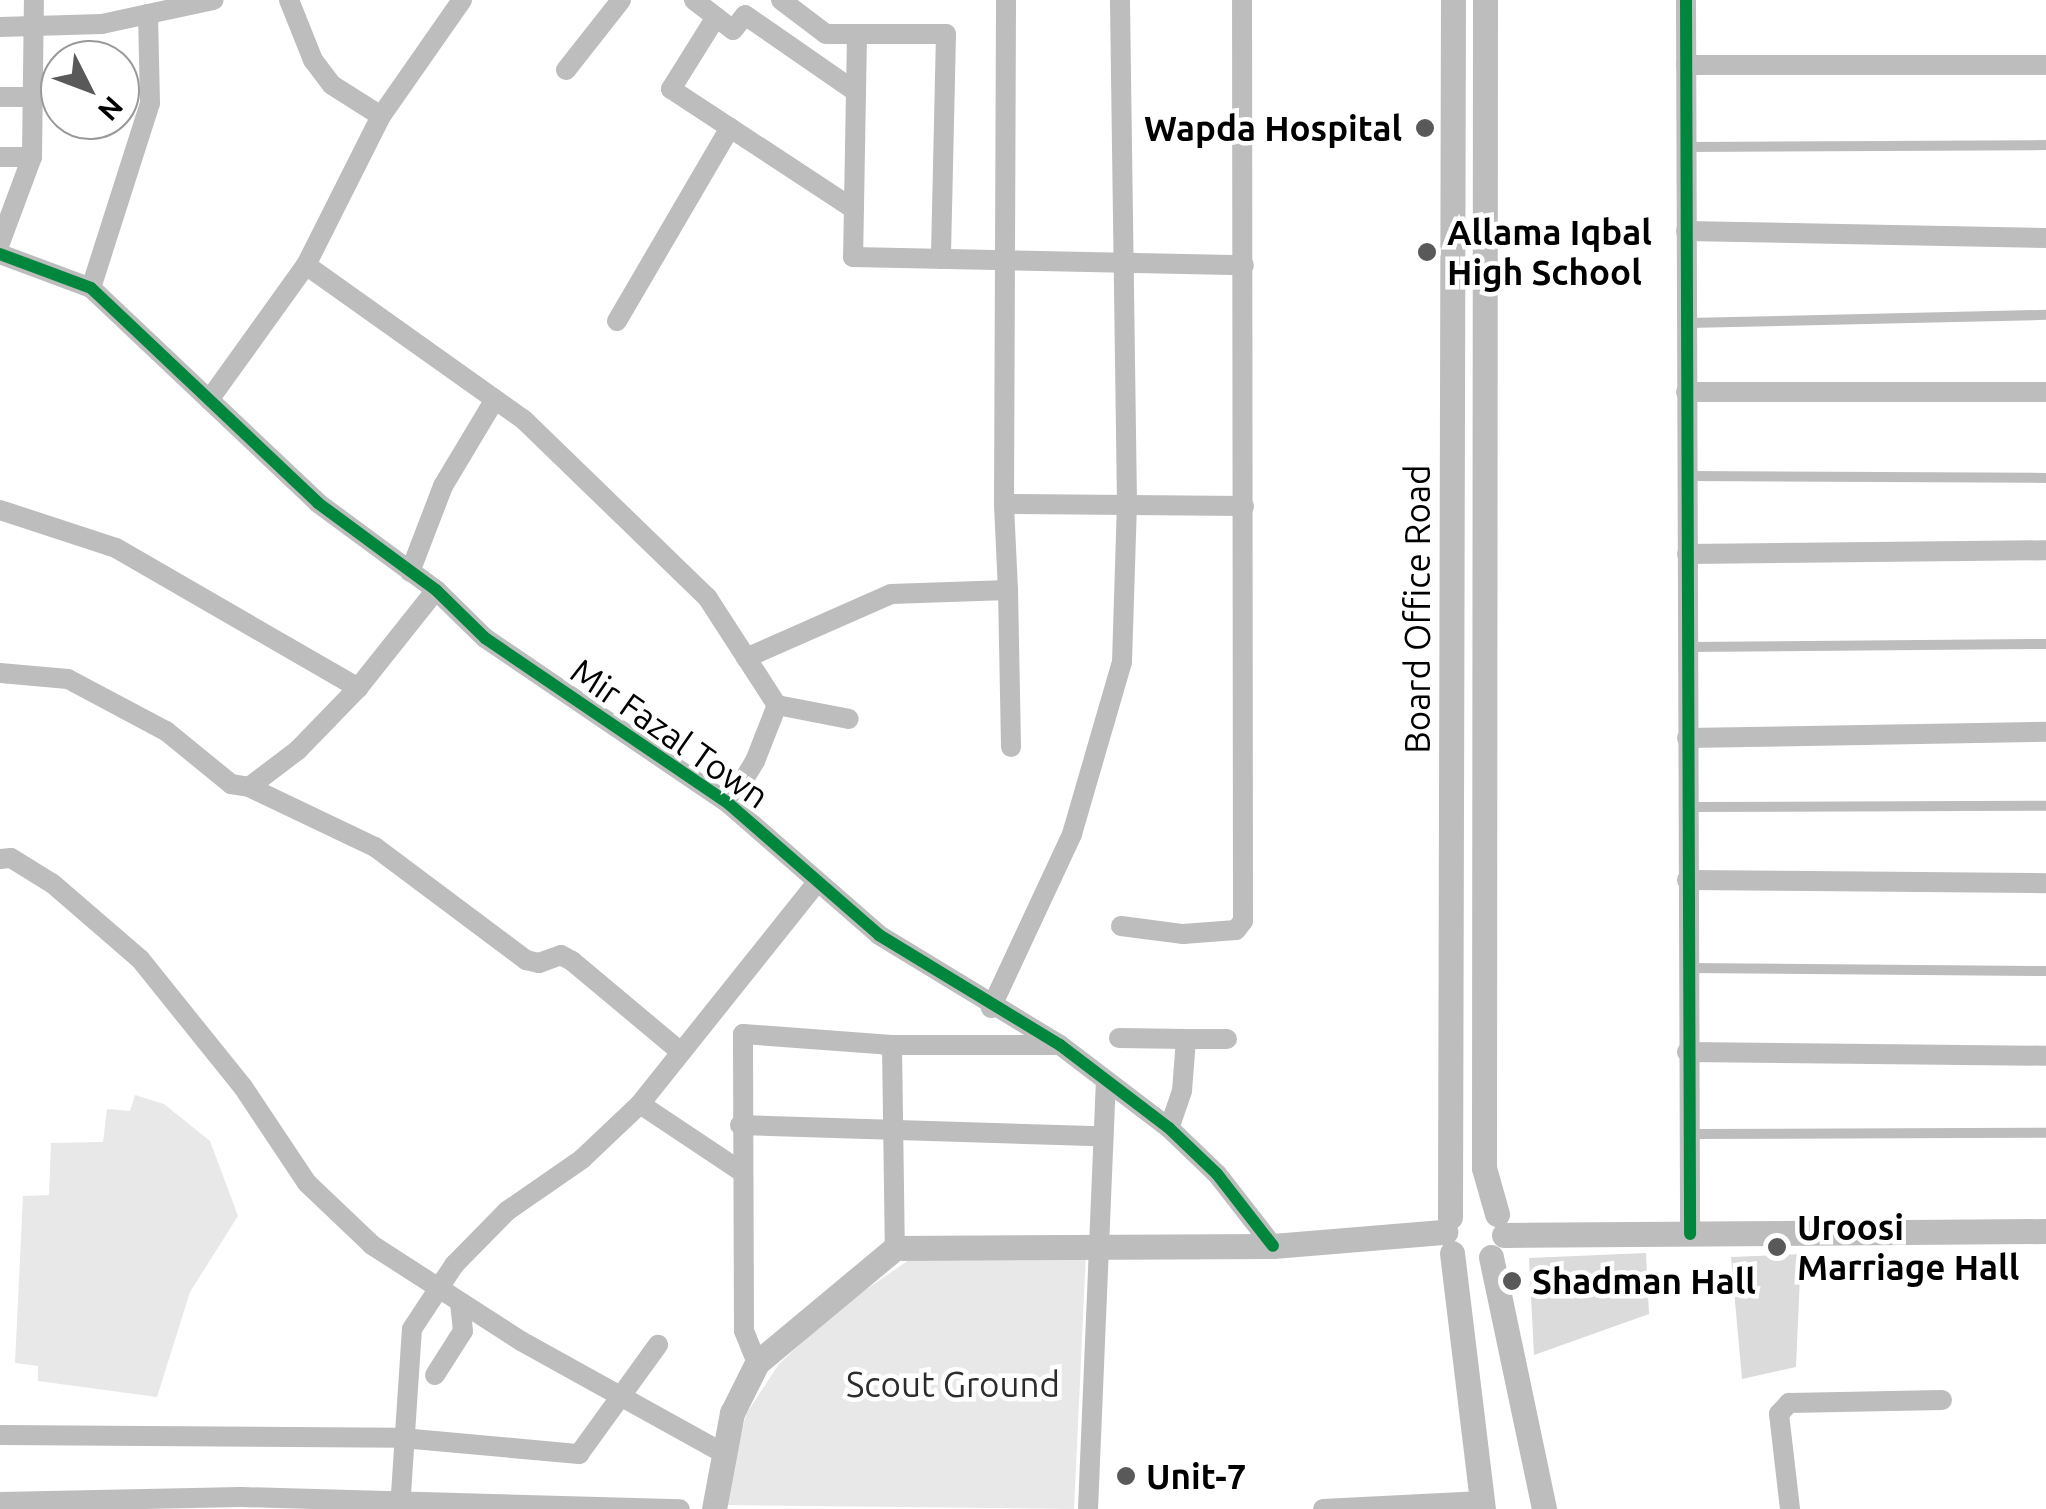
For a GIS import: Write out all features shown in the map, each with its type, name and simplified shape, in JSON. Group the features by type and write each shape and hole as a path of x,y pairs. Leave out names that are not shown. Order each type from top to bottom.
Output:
{"street":[{"path":"2,230 32,157 34,0"},
{"path":"102,0 102,24"},
{"path":"0,27 102,24 214,0"},
{"path":"289,0 313,60 332,85 381,116"},
{"path":"209,400 306,266 381,116 462,0"},
{"path":"566,70 620,0"},
{"path":"694,0 733,30 745,15 856,92"},
{"path":"781,0 826,34 946,34 940,259"},
{"path":"1006,0 1004,504 1011,747"},
{"path":"991,1008 1072,834 1108,721 1122,662 1127,504 1120,0"},
{"path":"1120,926 1158,935 1242,925 1242,0"},
{"name":"Board Office Road","path":"1453,0 1449,1234 1482,1505"},
{"name":"Board Office Road","path":"1485,0 1484,1149 1544,1509"},
{"path":"1686,0 1690,1234"},
{"path":"0,254 91,288 150,103 148,14"},
{"path":"716,17 671,89 854,210"},
{"path":"857,34 853,257 1124,266 1244,265"},
{"path":"1686,65 2046,65"},
{"path":"0,97 34,96"},
{"path":"617,321 730,128"},
{"path":"0,157 32,157"},
{"path":"1686,231 2046,238"},
{"path":"306,266 494,399 707,597 777,705 849,719"},
{"name":"Mir Fazal Town","path":"91,288 318,503 436,590 499,648 729,804 815,884 991,1008 1060,1045 1169,1128 1216,1174 1273,1246"},
{"path":"1686,392 2046,392"},
{"path":"410,572 443,486 494,399"},
{"path":"1004,504 1244,506"},
{"path":"0,510 116,548 358,688"},
{"path":"1687,554 2046,550"},
{"path":"249,787 298,750 358,688 436,590"},
{"path":"746,658 891,594 1008,590"},
{"path":"0,673 68,679 166,731 231,784 249,787 375,848 526,960 540,963 562,954 572,960 681,1052"},
{"path":"729,804 756,761 777,705"},
{"path":"1687,738 2046,732"},
{"path":"0,859 11,858 54,884 140,959 243,1086 307,1183 372,1245 460,1304 721,1452"},
{"path":"1687,880 2046,884"},
{"path":"400,1506 412,1328 438,1290 507,1211 582,1159 640,1104 815,884"},
{"path":"716,1012 746,1032 892,1045 1060,1045"},
{"path":"746,1032 739,1170 744,1331 758,1363"},
{"path":"1120,1038 1228,1039"},
{"path":"1169,1128 1182,1091 1186,1040"},
{"path":"892,1045 895,1248"},
{"path":"1688,1052 2046,1056"},
{"path":"1088,1509 1100,1136 1106,1080"},
{"path":"640,1104 739,1170"},
{"path":"740,1125 1100,1136"},
{"path":"714,1509 721,1452 758,1363 895,1248 1022,1244 1096,1250 1273,1246 1449,1234 1473,1204 1498,1236"},
{"path":"1449,1234 1472,1262 1498,1236 2046,1231"},
{"path":"435,1376 464,1331 460,1304"},
{"path":"0,1435 402,1438 579,1454 658,1345"},
{"path":"1790,1509 1780,1414 1789,1403 1942,1400"},
{"path":"0,1502 241,1497 400,1506 680,1509"},
{"path":"1323,1509 1482,1505"}],"lane":[{"path":"1686,147 2046,145"},
{"path":"1686,323 2046,316"},
{"path":"1686,476 2046,478"},
{"path":"1687,648 2046,644"},
{"path":"1687,807 2046,806"},
{"path":"1687,968 2046,971"},
{"path":"1688,1134 2046,1133"}],"green space":[{"path":"135,1095 164,1104 210,1141 238,1216 190,1292 157,1397 38,1381 38,1366 15,1363 23,1196 49,1195 51,1143 103,1142 107,1109 130,1111"},
{"name":"Scout Ground","path":"1086,1253 1074,1509 725,1505 746,1414 779,1364 839,1308 909,1260"}],"building":[{"name":"Shadman Hall","path":"1646,1253 1649,1314 1534,1355 1529,1258"},
{"name":"Uroosi Marriage Hall","path":"1801,1254 1796,1367 1742,1379 1731,1257"}],"cycle path":[{"path":"1686,0 1690,1234"},
{"path":"0,254 91,288 318,503 436,590 485,638 729,804 879,935 1060,1045 1169,1128 1217,1174 1273,1246"}],"place":[{"name":"Wapda Hospital","path":"1425,128"},
{"name":"Allama Iqbal High School","path":"1427,252"},
{"name":"Uroosi Marriage Hall","path":"1777,1247"},
{"name":"Shadman Hall","path":"1512,1281"},
{"name":"Unit-7","path":"1126,1476"}]}
